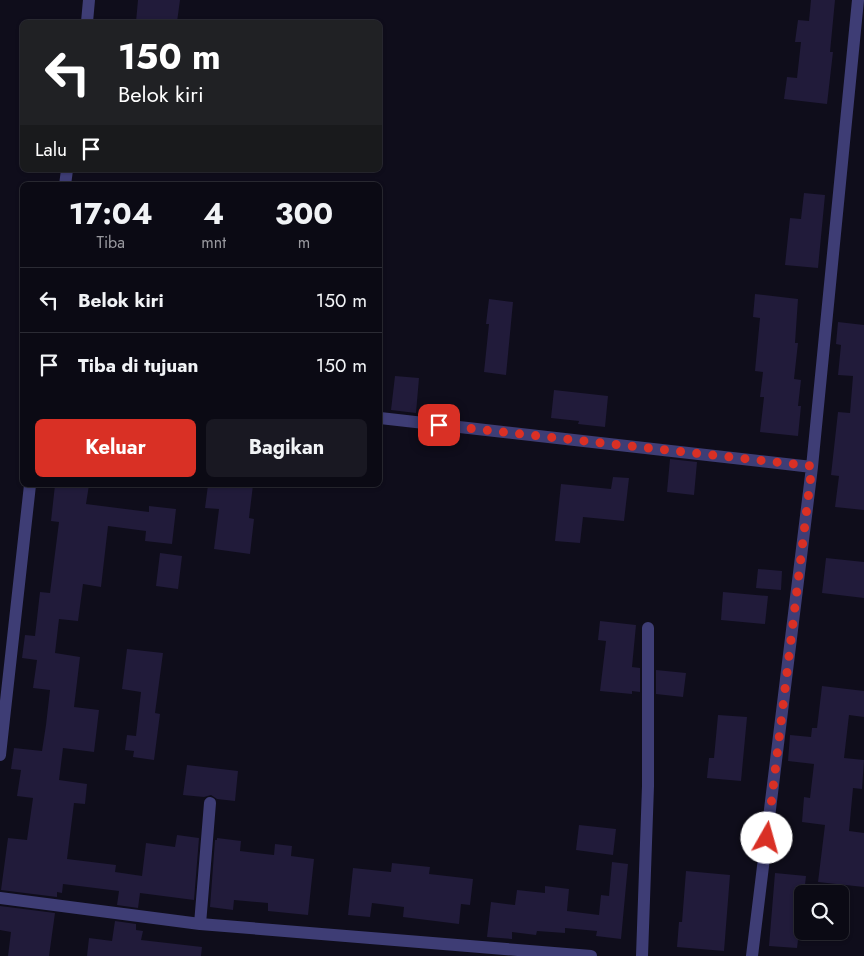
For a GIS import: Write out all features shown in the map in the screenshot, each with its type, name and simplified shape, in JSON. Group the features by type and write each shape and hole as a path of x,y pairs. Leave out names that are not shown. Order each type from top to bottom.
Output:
{"street":[{"path":"87,20 89,0"},
{"path":"752,956 812,466 858,0"},
{"path":"382,418 812,466"},
{"path":"0,755 30,487"},
{"path":"642,956 648,786 648,628"},
{"path":"200,924 210,803"},
{"path":"0,898 200,924 591,956"}],"building":[{"path":"138,0 180,0 177,20 136,20"},
{"path":"811,0 835,0 830,52 833,52 827,104 784,99 787,77 797,78 801,42 795,42 798,20 809,21"},
{"path":"804,193 825,195 818,268 785,265 790,218 801,219"},
{"path":"755,294 798,299 795,343 798,343 794,379 801,380 798,406 801,406 798,436 760,432 764,397 760,397 763,372 755,371 760,318 753,317"},
{"path":"489,299 513,302 506,375 484,372 489,324 486,324"},
{"path":"838,322 864,325 864,510 835,507 839,476 831,475 838,412 850,413 853,376 838,375 841,345 836,344"},
{"path":"395,376 419,378 416,413 391,410"},
{"path":"554,390 608,396 605,427 578,424 579,421 551,418"},
{"path":"670,459 697,462 694,495 667,492"},
{"path":"613,477 629,478 624,521 583,517 580,543 555,541 561,484 611,489"},
{"path":"55,487 89,487 86,504 149,512 149,506 176,509 172,544 145,541 146,531 108,526 101,587 83,584 78,621 59,619 55,653 80,657 74,707 99,710 94,752 63,748 59,780 87,784 85,804 74,803 67,859 116,865 115,872 142,876 146,843 175,847 177,835 199,838 194,900 140,893 138,908 117,905 119,891 63,884 62,893 57,892 57,897 1,890 8,838 27,840 33,798 17,796 21,770 11,769 14,748 42,751 46,725 50,690 33,688 37,660 22,658 25,635 35,636 40,592 50,593 59,522 51,521"},
{"path":"208,487 253,487 249,518 254,519 250,554 214,549 219,509 205,508"},
{"path":"160,553 182,556 178,589 156,586"},
{"path":"826,558 864,562 864,598 822,593"},
{"path":"758,569 782,571 781,590 756,588"},
{"path":"723,592 768,596 765,624 721,620"},
{"path":"600,621 636,625 632,667 640,668 640,692 632,691 632,694 600,691 606,641 598,640"},
{"path":"127,649 163,653 155,713 160,714 154,760 133,757 134,751 125,750 127,735 136,736 141,692 122,689"},
{"path":"656,670 686,673 683,697 656,694"},
{"path":"822,686 864,691 864,717 849,715 844,758 864,760 862,789 853,788 849,831 864,833 864,887 818,882 825,825 802,822 804,797 810,798 814,764 788,761 790,735 811,737 812,728 817,728"},
{"path":"718,715 747,717 741,781 707,778 709,758 714,758"},
{"path":"187,765 238,771 235,801 217,799 211,795 204,797 183,795"},
{"path":"579,825 616,829 613,855 576,850"},
{"path":"217,838 241,841 240,851 274,855 275,844 292,846 291,856 314,859 308,915 268,911 268,903 234,900 233,910 210,907 215,840"},
{"path":"612,862 628,864 621,939 596,936 597,931 565,928 565,933 537,931 536,935 512,932 512,939 487,937 491,902 515,905 517,890 545,893 545,886 569,889 567,911 599,915 601,895 609,896"},
{"path":"392,863 430,867 429,874 473,879 470,905 461,904 459,924 403,917 404,907 372,903 370,917 348,915 353,868 391,872"},
{"path":"686,871 730,875 724,951 677,947 679,922 682,922"},
{"path":"775,873 806,876 805,885 794,885 794,940 798,940 797,948 769,946"},
{"path":"0,906 55,913 49,956 8,956 11,932 0,930"},
{"path":"115,921 136,924 136,930 143,931 141,940 202,947 201,956 87,956 89,938 112,941"}],"route":[{"path":"439,425 812,466 767,838"}]}
